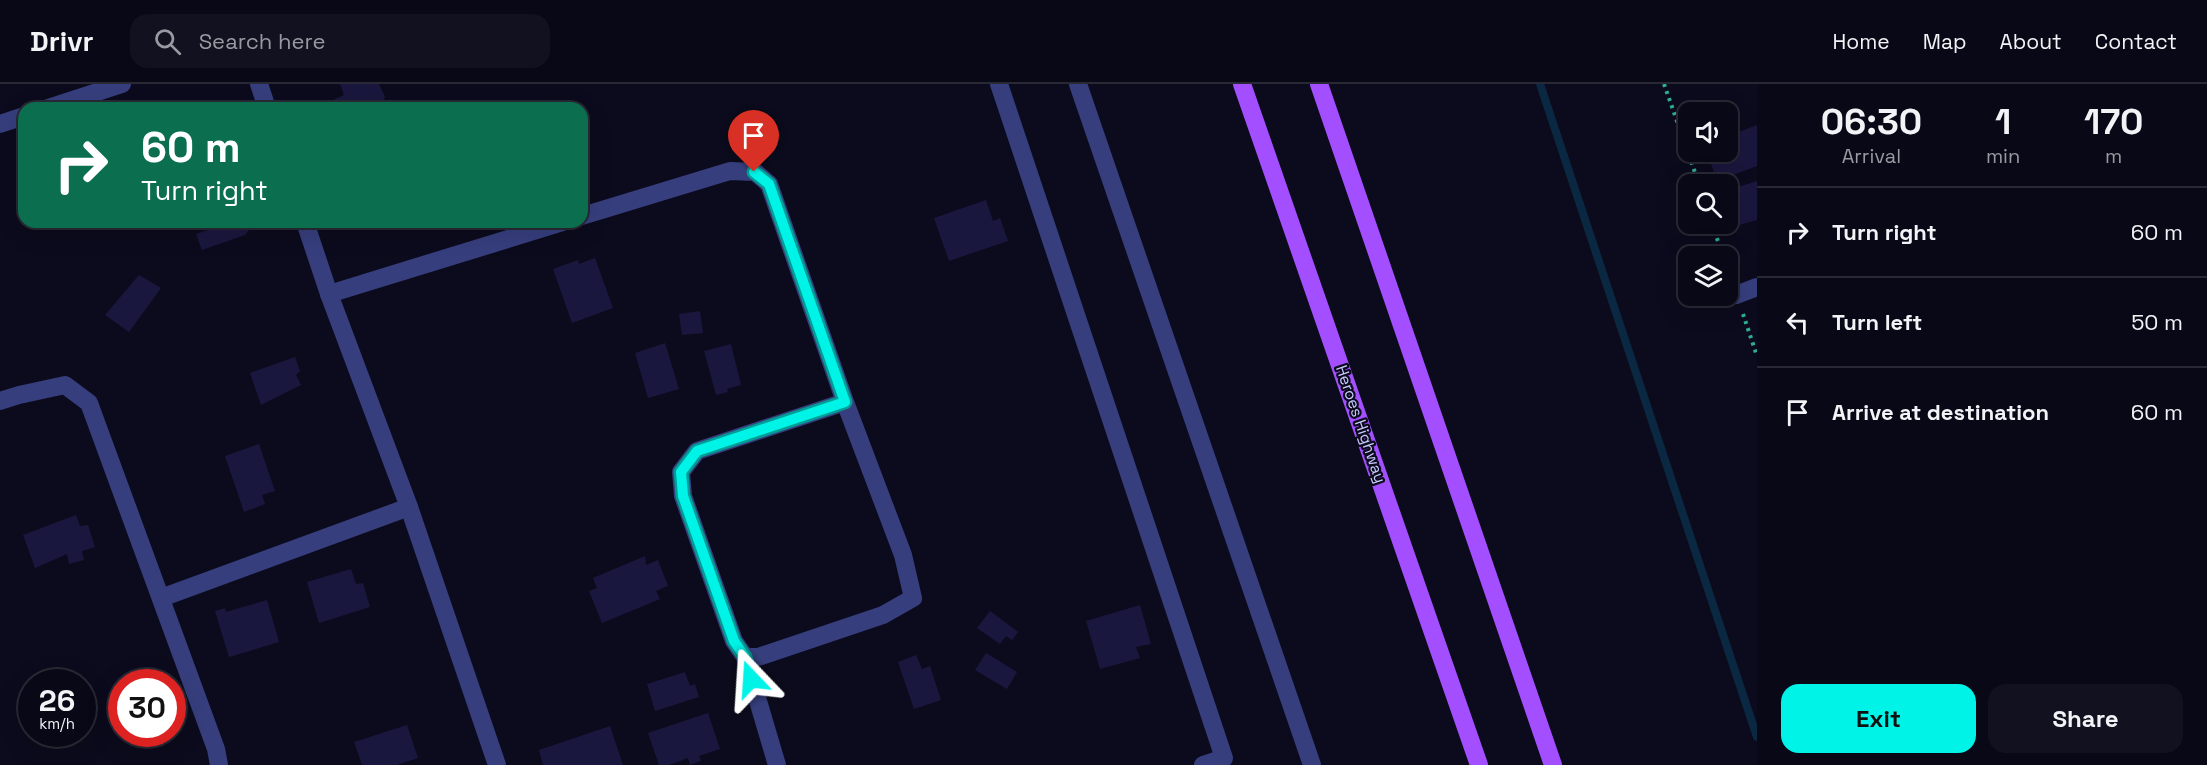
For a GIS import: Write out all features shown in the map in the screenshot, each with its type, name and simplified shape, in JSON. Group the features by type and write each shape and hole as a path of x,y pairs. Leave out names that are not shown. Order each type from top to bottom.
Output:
{"main road":[{"name":"Heroes Highway","path":"1242,84 1479,765"},
{"path":"1319,84 1553,765"}],"street":[{"path":"66,102 122,84"},
{"path":"259,84 265,102"},
{"path":"999,84 1224,758 1203,765"},
{"path":"1078,84 1312,765"},
{"path":"0,124 18,118"},
{"path":"588,214 730,171 754,172 769,184 845,402 903,555 913,598 883,615 758,657 745,657"},
{"path":"307,228 329,294 410,507 497,765"},
{"path":"329,294 544,228"},
{"path":"1738,294 1757,288"},
{"path":"0,401 65,385 89,403 216,749 219,765"},
{"path":"777,765 745,657 734,641 683,496 681,472 697,451 845,402"},
{"path":"161,598 410,507"}],"path":[{"path":"1664,84 1696,174"}],"building":[{"path":"340,84 379,84 385,97 383,102 334,102 333,100 344,95"},
{"path":"1757,125 1757,166 1736,174 1715,174 1710,162 1738,162 1738,132"},
{"path":"1757,181 1757,220 1739,225 1738,187"},
{"path":"986,200 993,221 1000,218 1008,241 949,261 934,218"},
{"path":"207,228 251,228 245,235 202,250 196,234 208,230"},
{"path":"595,258 613,308 572,323 553,269 578,260 579,264"},
{"path":"139,275 161,288 129,332 105,315"},
{"path":"700,311 703,333 682,335 679,314"},
{"path":"665,343 679,389 648,398 635,353"},
{"path":"731,344 741,385 716,395 704,351"},
{"path":"295,357 300,371 296,375 301,385 261,405 250,373"},
{"path":"259,444 275,491 262,495 265,504 244,512 225,456"},
{"path":"76,515 80,526 88,525 95,547 82,551 84,560 69,564 67,554 35,568 23,535"},
{"path":"645,556 646,565 658,560 668,586 656,591 660,599 602,623 589,591 597,588 593,578"},
{"path":"351,569 356,584 363,583 370,607 319,623 307,582"},
{"path":"267,600 279,642 229,657 215,611 225,608 226,612"},
{"path":"1140,605 1151,644 1136,647 1140,658 1100,669 1086,621"},
{"path":"990,611 1018,632 1012,640 1006,636 1000,644 977,628"},
{"path":"986,653 1017,672 1007,689 975,670"},
{"path":"916,655 922,669 930,666 941,700 914,709 898,662"},
{"path":"685,672 690,686 695,684 699,697 655,711 647,684"},
{"path":"708,713 720,749 699,756 701,761 690,765 688,758 669,765 659,765 648,733"},
{"path":"407,725 418,758 397,765 362,765 354,742"},
{"path":"610,726 623,765 543,765 539,750"}],"waterway":[{"path":"1540,84 1757,737"}],"route":[{"path":"751,679 745,657 734,641 683,496 681,472 697,451 845,402 769,184 754,172"}]}
